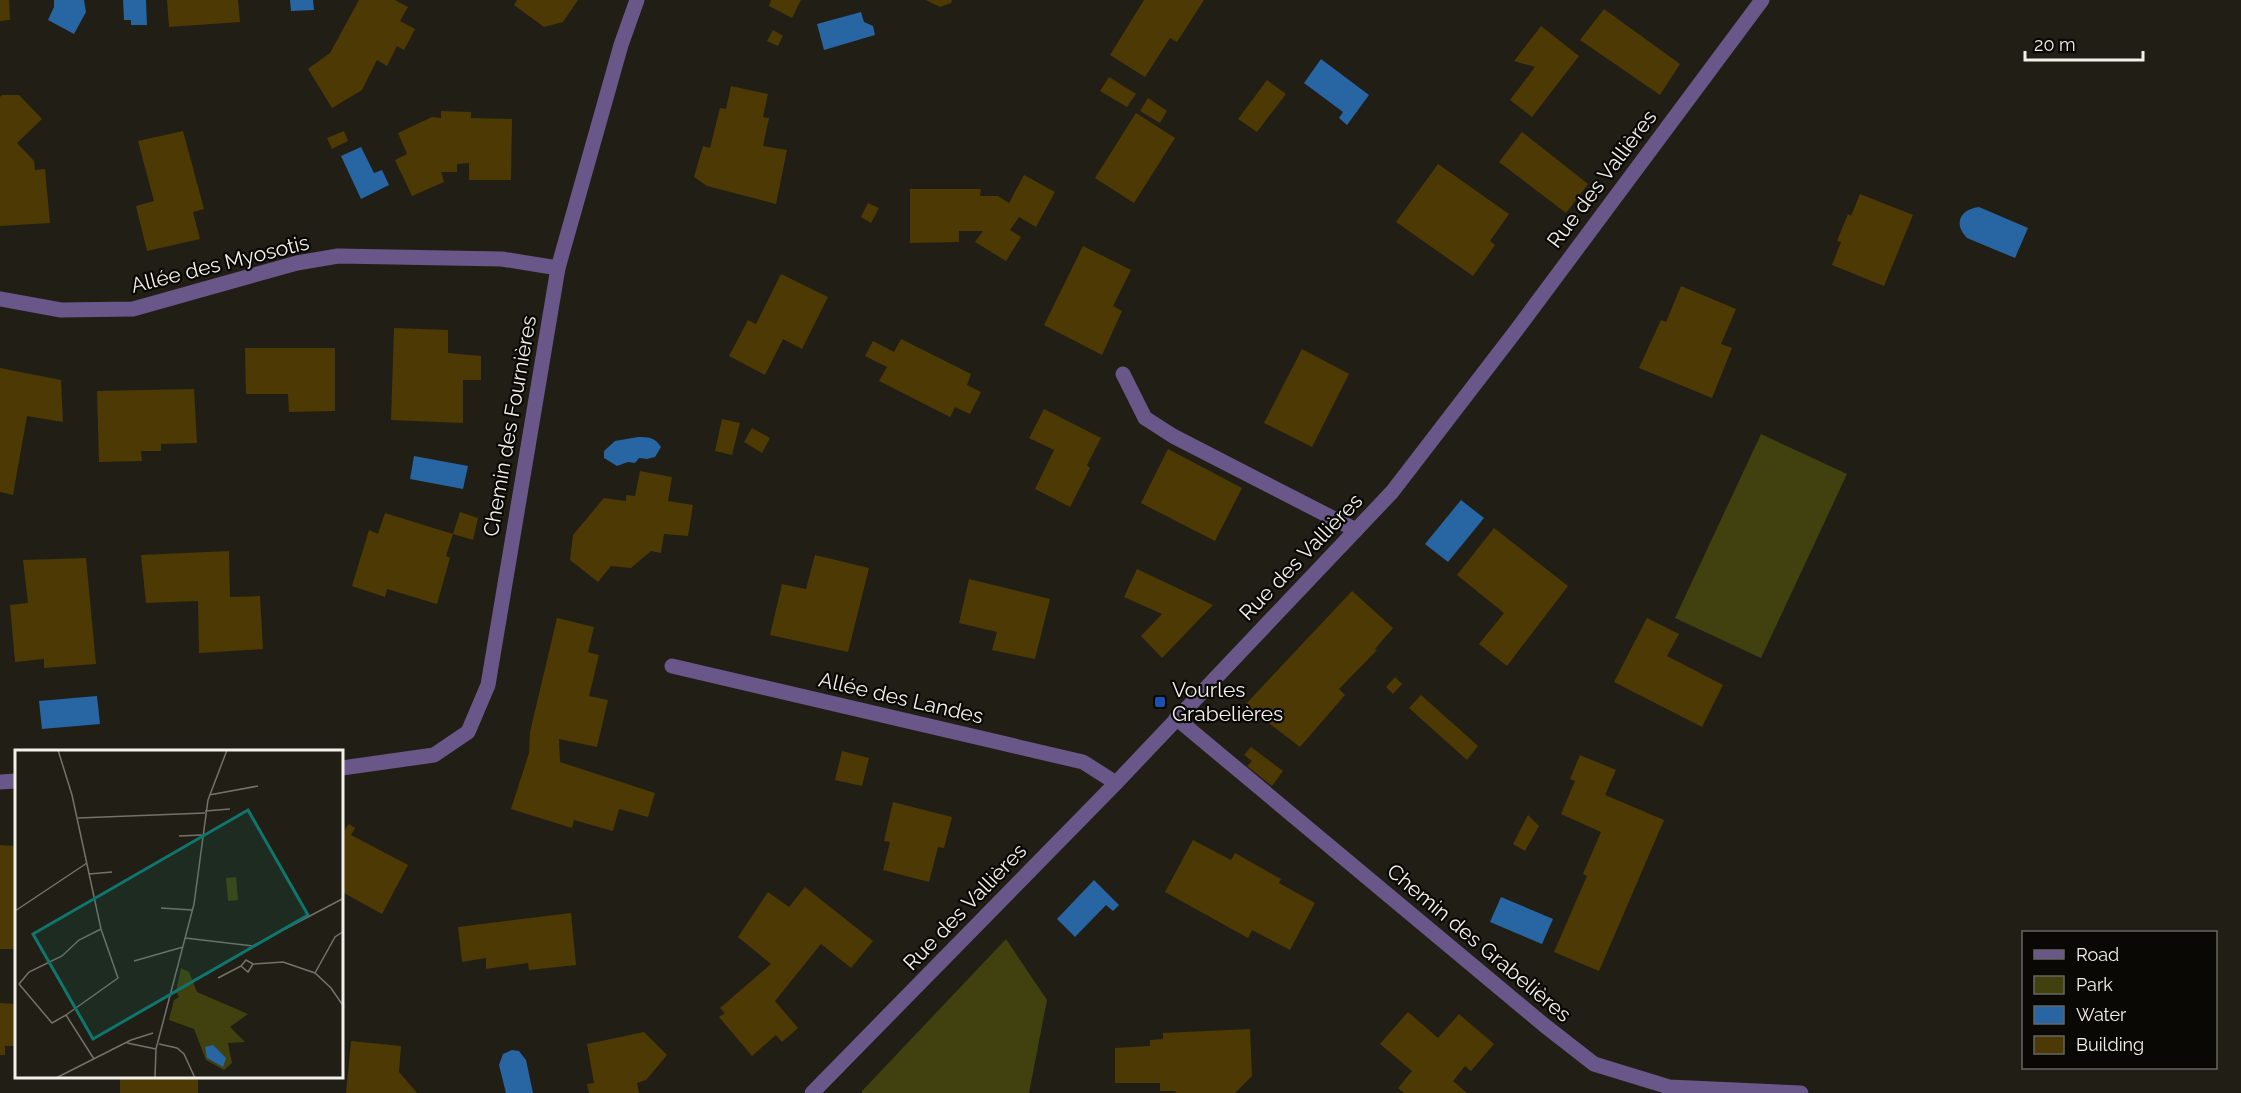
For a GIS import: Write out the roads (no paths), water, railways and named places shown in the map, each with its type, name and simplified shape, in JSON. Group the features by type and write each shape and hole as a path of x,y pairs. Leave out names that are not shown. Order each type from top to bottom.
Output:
{"street":[{"name":"Chemin des Fournières","path":"344,768 434,755 468,732 488,685 558,268 621,45 637,0"},
{"name":"Rue des Vallières","path":"812,1093 1116,783 1399,483 1515,332 1762,0"},
{"name":"Allée des Myosotis","path":"0,299 61,310 133,309 297,263 338,256 502,259 558,268"},
{"path":"1123,374 1145,418 1173,436 1356,530"},
{"name":"Allée des Landes","path":"672,666 1083,762 1116,783"},
{"name":"Chemin des Grabelières","path":"1176,718 1593,1064 1669,1087 1802,1093"},
{"path":"0,782 15,781"}],"water":[{"path":"54,0 84,0 86,12 74,34 48,20 54,7"},
{"path":"123,0 146,0 147,25 131,25 131,20 124,20"},
{"path":"290,0 313,0 314,10 291,11"},
{"path":"861,12 864,22 873,26 875,35 824,50 817,24"},
{"path":"1321,59 1369,95 1347,125 1339,118 1343,112 1304,83"},
{"path":"361,147 374,173 382,170 389,185 361,199 341,156"},
{"path":"1979,207 2028,228 2015,258 1967,238 1963,233 1960,223 1963,214 1972,208"},
{"path":"638,437 651,438 659,444 661,447 655,457 639,458 635,463 628,462 617,466 604,458 604,451 615,441"},
{"path":"414,456 468,466 463,489 410,479"},
{"path":"1461,500 1484,518 1448,562 1425,544"},
{"path":"97,696 100,724 42,729 39,701"},
{"path":"1094,880 1119,905 1113,911 1106,905 1075,937 1057,919"},
{"path":"1501,897 1553,919 1542,944 1490,922"},
{"path":"512,1050 519,1051 526,1060 533,1093 506,1093 499,1065 503,1054"}],"place":[{"name":"Vourles Grabelières","path":"1160,702"}]}
